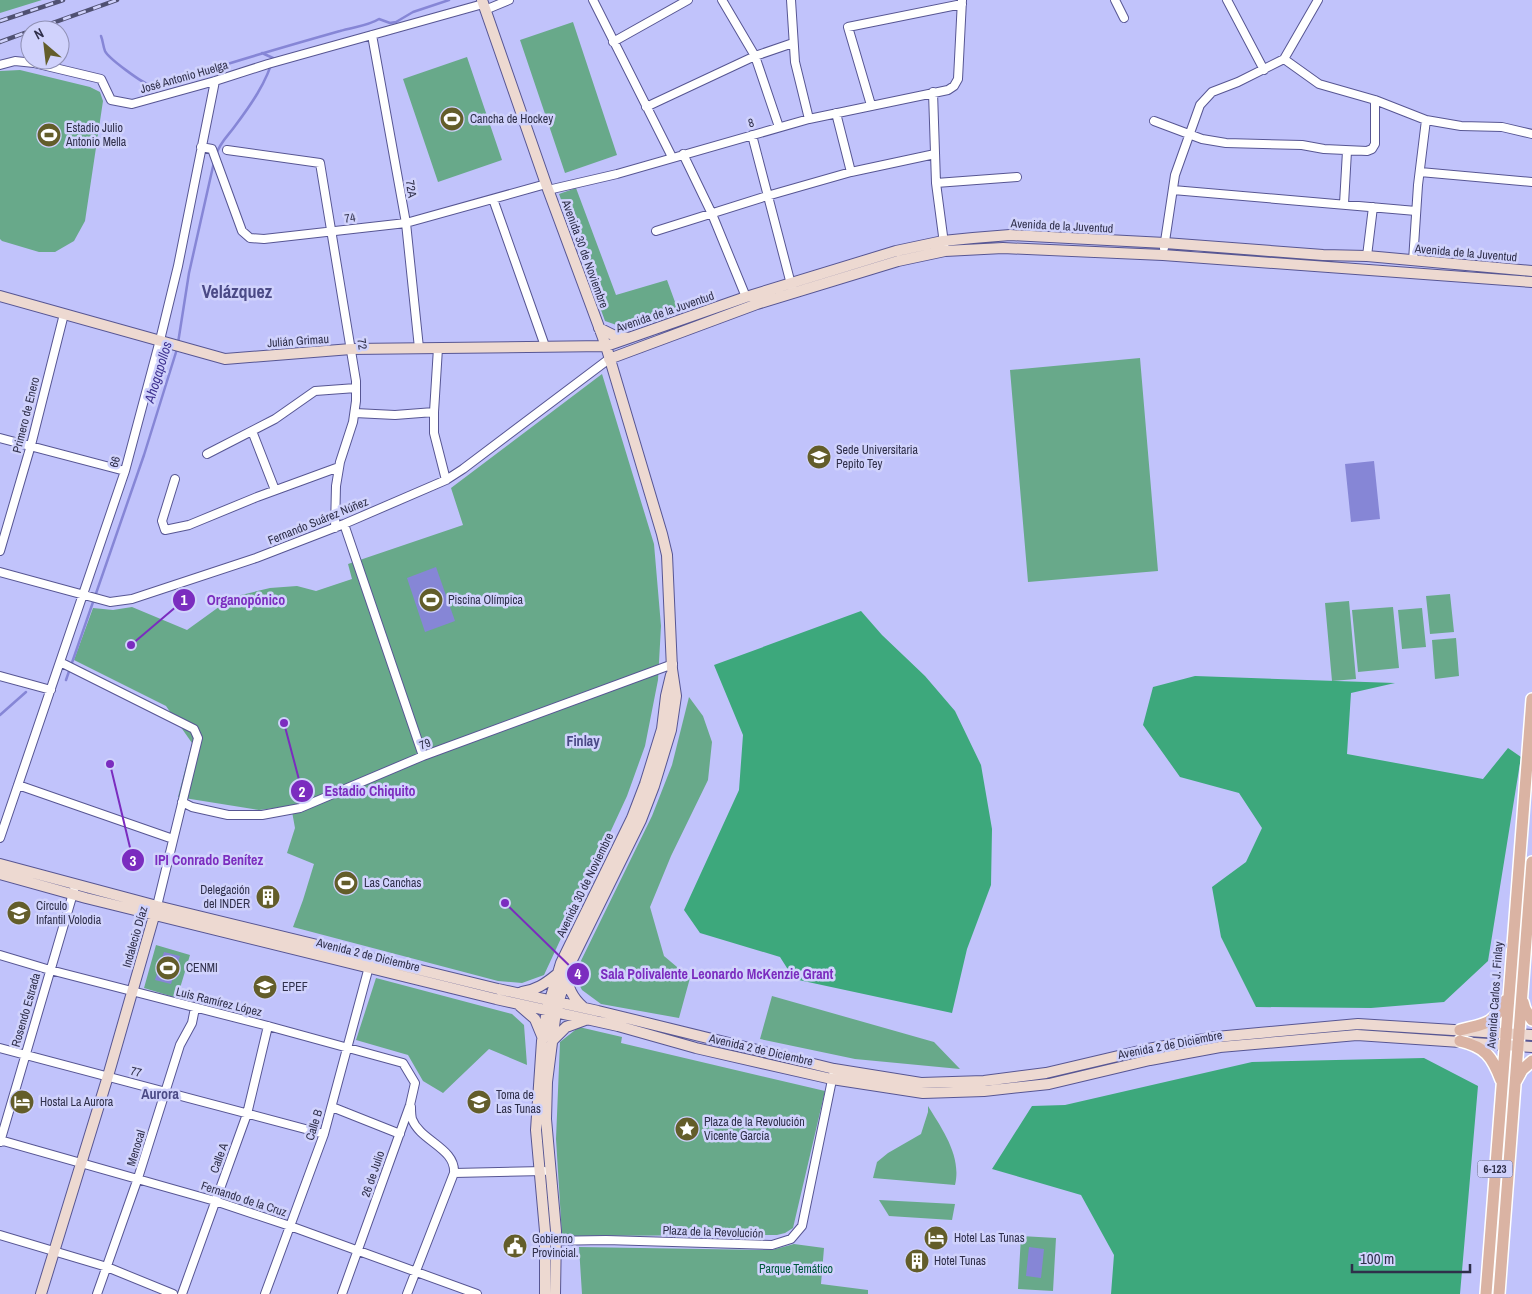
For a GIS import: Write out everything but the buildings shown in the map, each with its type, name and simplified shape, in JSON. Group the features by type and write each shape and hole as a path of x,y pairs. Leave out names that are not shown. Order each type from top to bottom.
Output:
{"main road":[{"name":"Avenida 30 de Noviembre","path":"483,5 547,187 606,346 667,554 672,666 676,696 671,730 654,786 641,820 562,973 552,1006 536,1130 545,1171 555,1294"},
{"name":"Avenida de la Juventud","path":"606,346 746,297 792,288 897,256 1010,235 1367,256 1532,270"},
{"name":"Avenida de la Juventud","path":"944,246 1162,255 1532,282"},
{"path":"1345,268 1346,256"},
{"name":"Avenida de la Juventud","path":"609,358 757,304 792,288"},
{"name":"Julián Grimau","path":"0,296 225,359 351,349 606,346"},
{"path":"599,328 613,335 629,338"},
{"path":"614,375 617,365 624,354"},
{"name":"Avenida Carlos J. Finlay","path":"1486,1294 1532,698"},
{"name":"6-123","path":"1499,1294 1532,862"},
{"name":"Avenida 2 de Diciembre","path":"0,864 74,890"},
{"name":"Avenida 2 de Diciembre","path":"0,874 74,890 370,964 552,1006 589,1019 696,1048 833,1074 921,1083 984,1081 1046,1073 1148,1049 1216,1037 1358,1024 1460,1036 1505,1045 1532,1047"},
{"name":"Indalecio Díaz","path":"41,1294 108,1076 156,910"},
{"path":"584,1008 576,1001 567,979 562,973 542,986 514,998 535,1019 547,1039 574,1022 589,1019"},
{"path":"1460,1036 1492,1020 1499,1013 1508,996"},
{"path":"1521,998 1532,1020"},
{"name":"Avenida 2 de Diciembre","path":"552,1006 584,1008 833,1074"},
{"name":"Avenida 2 de Diciembre","path":"1460,1036 1506,1033 1532,1035"},
{"path":"1460,1036 1486,1052 1497,1068 1502,1083"},
{"path":"1514,1085 1522,1070 1532,1061"},
{"name":"Avenida 30 de Noviembre","path":"545,1294 550,1241"}],"street":[{"name":"José Antonio Huelga","path":"0,65 14,61 34,63 101,79 111,100 132,104 372,35 483,5 509,0"},
{"path":"593,0 672,157"},
{"path":"613,42 688,0"},
{"path":"722,0 755,56 779,127"},
{"path":"791,0 795,62 809,119"},
{"path":"1114,0 1124,18"},
{"path":"1226,0 1264,70"},
{"path":"1162,255 1175,175 1200,104 1212,92 1264,70 1284,59 1318,0"},
{"path":"871,105 848,27 962,2"},
{"name":"8","path":"547,187 617,174 809,119 948,90 954,86 958,79 962,2"},
{"name":"72A","path":"372,35 406,223 419,348"},
{"path":"646,107 755,56 793,43"},
{"path":"1284,59 1319,84 1375,100 1426,120 1461,126 1502,127 1532,134"},
{"name":"66","path":"0,838 125,471 165,342 178,266 215,81"},
{"path":"933,92 936,183 944,246"},
{"path":"1154,122 1189,135 1226,143 1302,145 1324,149 1367,151 1375,144 1375,100"},
{"path":"836,113 851,172"},
{"path":"1413,261 1416,211 1426,120"},
{"path":"752,135 792,288"},
{"name":"74","path":"201,147 212,148 242,230 250,238 264,239 406,223 493,199 547,187"},
{"name":"72","path":"227,150 320,163 356,388 354,414 339,467 336,486 335,528"},
{"path":"1344,204 1347,151"},
{"path":"683,154 712,214 746,297"},
{"path":"656,231 851,172 936,154"},
{"path":"1420,172 1532,182"},
{"path":"936,183 1017,176"},
{"path":"1173,190 1416,211"},
{"path":"493,199 545,346"},
{"path":"1367,256 1373,207"},
{"name":"Primero de Enero","path":"0,551 31,446 64,314"},
{"path":"438,348 434,433 446,480"},
{"name":"Fernando Suárez Núñez","path":"0,572 82,596 110,602 132,599 256,558 335,528 446,480 609,358"},
{"path":"207,454 276,420 315,391 356,388"},
{"path":"354,414 395,415 434,412"},
{"path":"252,431 275,490"},
{"path":"0,438 125,471"},
{"path":"175,479 162,520 165,530 189,525 275,490 339,467"},
{"path":"344,524 423,756"},
{"name":"Indalecio Díaz","path":"60,662 194,729 198,738 156,910"},
{"name":"79","path":"182,802 192,807 228,815 262,815 300,808 423,756 672,666"},
{"path":"0,676 51,690"},
{"path":"18,785 173,839"},
{"name":"Rosendo Estrada","path":"0,1141 74,890"},
{"name":"Luis Ramírez López","path":"0,955 50,970 403,1063"},
{"name":"Calle B","path":"265,1294 324,1134 370,964"},
{"name":"Menocal","path":"97,1294 138,1178 180,1045 192,1023 195,1008"},
{"name":"Calle A","path":"182,1294 247,1114 268,1026"},
{"name":"77","path":"0,1048 324,1134"},
{"name":"26 de Julio","path":"342,1294 410,1105 415,1083 403,1063"},
{"name":"Plaza de la Revolución","path":"550,1241 606,1240 772,1245 791,1239 802,1226 833,1074"},
{"path":"407,1294 454,1173 453,1160 426,1136 413,1120 410,1105"},
{"path":"332,1107 400,1134"},
{"name":"Fernando de la Cruz","path":"0,1141 215,1201 290,1226 477,1294"},
{"path":"454,1173 545,1171"},
{"path":"0,1235 107,1267 173,1294"}],"green space":[{"path":"0,0 42,0 0,13"},
{"path":"573,22 617,155 565,173 520,40"},
{"name":"Cancha de Hockey","path":"467,57 502,160 438,182 403,79"},
{"name":"Estadio Julio Antonio Mella","path":"20,70 90,87 100,92 103,101 85,221 74,241 55,252 39,252 0,239 0,71"},
{"path":"576,188 616,295 667,280 679,313 631,330 605,321 559,194"},
{"path":"1140,358 1158,571 1028,582 1010,370"},
{"path":"602,374 654,544 661,626 658,680 645,746 627,796 544,975 522,983 498,981 293,927 314,864 287,853 295,828 291,806 259,810 178,797 192,743 166,706 74,660 93,608 113,610 132,607 187,630 223,604 241,595 270,588 297,586 316,591 352,579 348,564 463,525 451,488"},
{"path":"1450,594 1454,632 1430,634 1426,596"},
{"path":"1349,601 1356,679 1332,681 1325,603"},
{"path":"1393,607 1399,668 1358,672 1352,610"},
{"path":"1422,608 1426,647 1402,649 1398,610"},
{"path":"861,611 882,635 925,676 955,711 981,765 992,829 991,885 967,949 952,1013 794,979 780,957 700,933 684,910 739,790 743,735 714,665"},
{"path":"1456,638 1459,676 1435,679 1432,640"},
{"path":"1195,676 1395,683 1351,693 1347,754 1483,779 1508,748 1521,757 1488,961 1444,1002 1371,1008 1256,1007 1221,937 1212,887 1246,862 1262,828 1239,793 1180,777 1143,725 1153,687"},
{"path":"689,697 703,716 712,742 708,780 671,856 650,907 664,956 690,978 679,1018 601,1004 582,990 574,975 652,816 672,765"},
{"path":"156,945 190,955 177,998 144,988"},
{"path":"376,978 512,1014 524,1025 527,1065 489,1049 443,1093 423,1081 408,1055 356,1040"},
{"path":"772,996 934,1042 960,1069 855,1059 760,1039"},
{"name":"Plaza de la Revolución Vicente García","path":"579,1027 622,1037 621,1043 825,1091 793,1228 777,1235 562,1236 556,1139 560,1042"},
{"path":"1424,1058 1478,1086 1460,1294 1111,1294 1114,1255 1081,1195 992,1169 1032,1106 1065,1105 1252,1062"},
{"path":"928,1106 945,1133 953,1153 956,1164 955,1185 873,1178 877,1162 888,1153 921,1134"},
{"path":"879,1200 955,1204 952,1220 889,1216"},
{"path":"1021,1236 1056,1238 1053,1291 1018,1289"},
{"name":"Parque Temático","path":"794,1244 824,1248 821,1284 868,1290 868,1294 582,1294 579,1247 772,1250"}],"shaded area":[{"path":"1374,461 1380,519 1351,522 1345,464"},
{"name":"Piscina Olímpica","path":"436,567 455,621 425,632 407,578"},
{"name":"CENMI","path":"164,952 180,956 171,984 155,980"},
{"path":"1029,1247 1044,1249 1041,1278 1026,1276"}],"waterway":[{"name":"Ahogapollos","path":"101,36 105,51 112,59 140,80 150,85 161,85 365,25 379,19 390,23 396,22 413,12 449,0"},
{"name":"Ahogapollos","path":"216,155 267,76 273,58 262,53"},
{"name":"Ahogapollos","path":"178,343 189,273 214,162"},
{"name":"Ahogapollos","path":"66,680 144,455 177,349"},
{"name":"Ahogapollos","path":"0,715 26,692"}],"railway":[{"path":"0,21 63,0"},
{"path":"61,20 117,0"},
{"path":"0,42 20,35"}],"place":[{"name":"Cancha de Hockey","path":"452,119"},
{"name":"Estadio Julio Antonio Mella","path":"49,135"},
{"name":"Sede Universitaria Pepito Tey","path":"819,457"},
{"name":"Piscina Olímpica","path":"431,600"},
{"name":"Organopónico","path":"131,645"},
{"name":"Estadio Chiquito","path":"284,723"},
{"name":"IPI Conrado Benítez","path":"110,764"},
{"name":"Las Canchas","path":"346,883"},
{"name":"Delegación del INDER","path":"268,897"},
{"name":"Sala Polivalente Leonardo McKenzie Grant","path":"505,903"},
{"name":"Círculo Infantil Volodia","path":"19,913"},
{"name":"CENMI","path":"168,968"},
{"name":"EPEF","path":"265,987"},
{"name":"Hostal La Aurora","path":"22,1102"},
{"name":"Toma de Las Tunas","path":"479,1102"},
{"name":"Plaza de la Revolución Vicente García","path":"687,1129"},
{"name":"Hotel Las Tunas","path":"936,1238"},
{"name":"Gobierno Provincial.","path":"515,1246"},
{"name":"Hotel Tunas","path":"917,1261"}],"district":[{"name":"Velázquez","path":"237,292"},
{"name":"Finlay","path":"583,741"},
{"name":"Aurora","path":"160,1094"}]}
